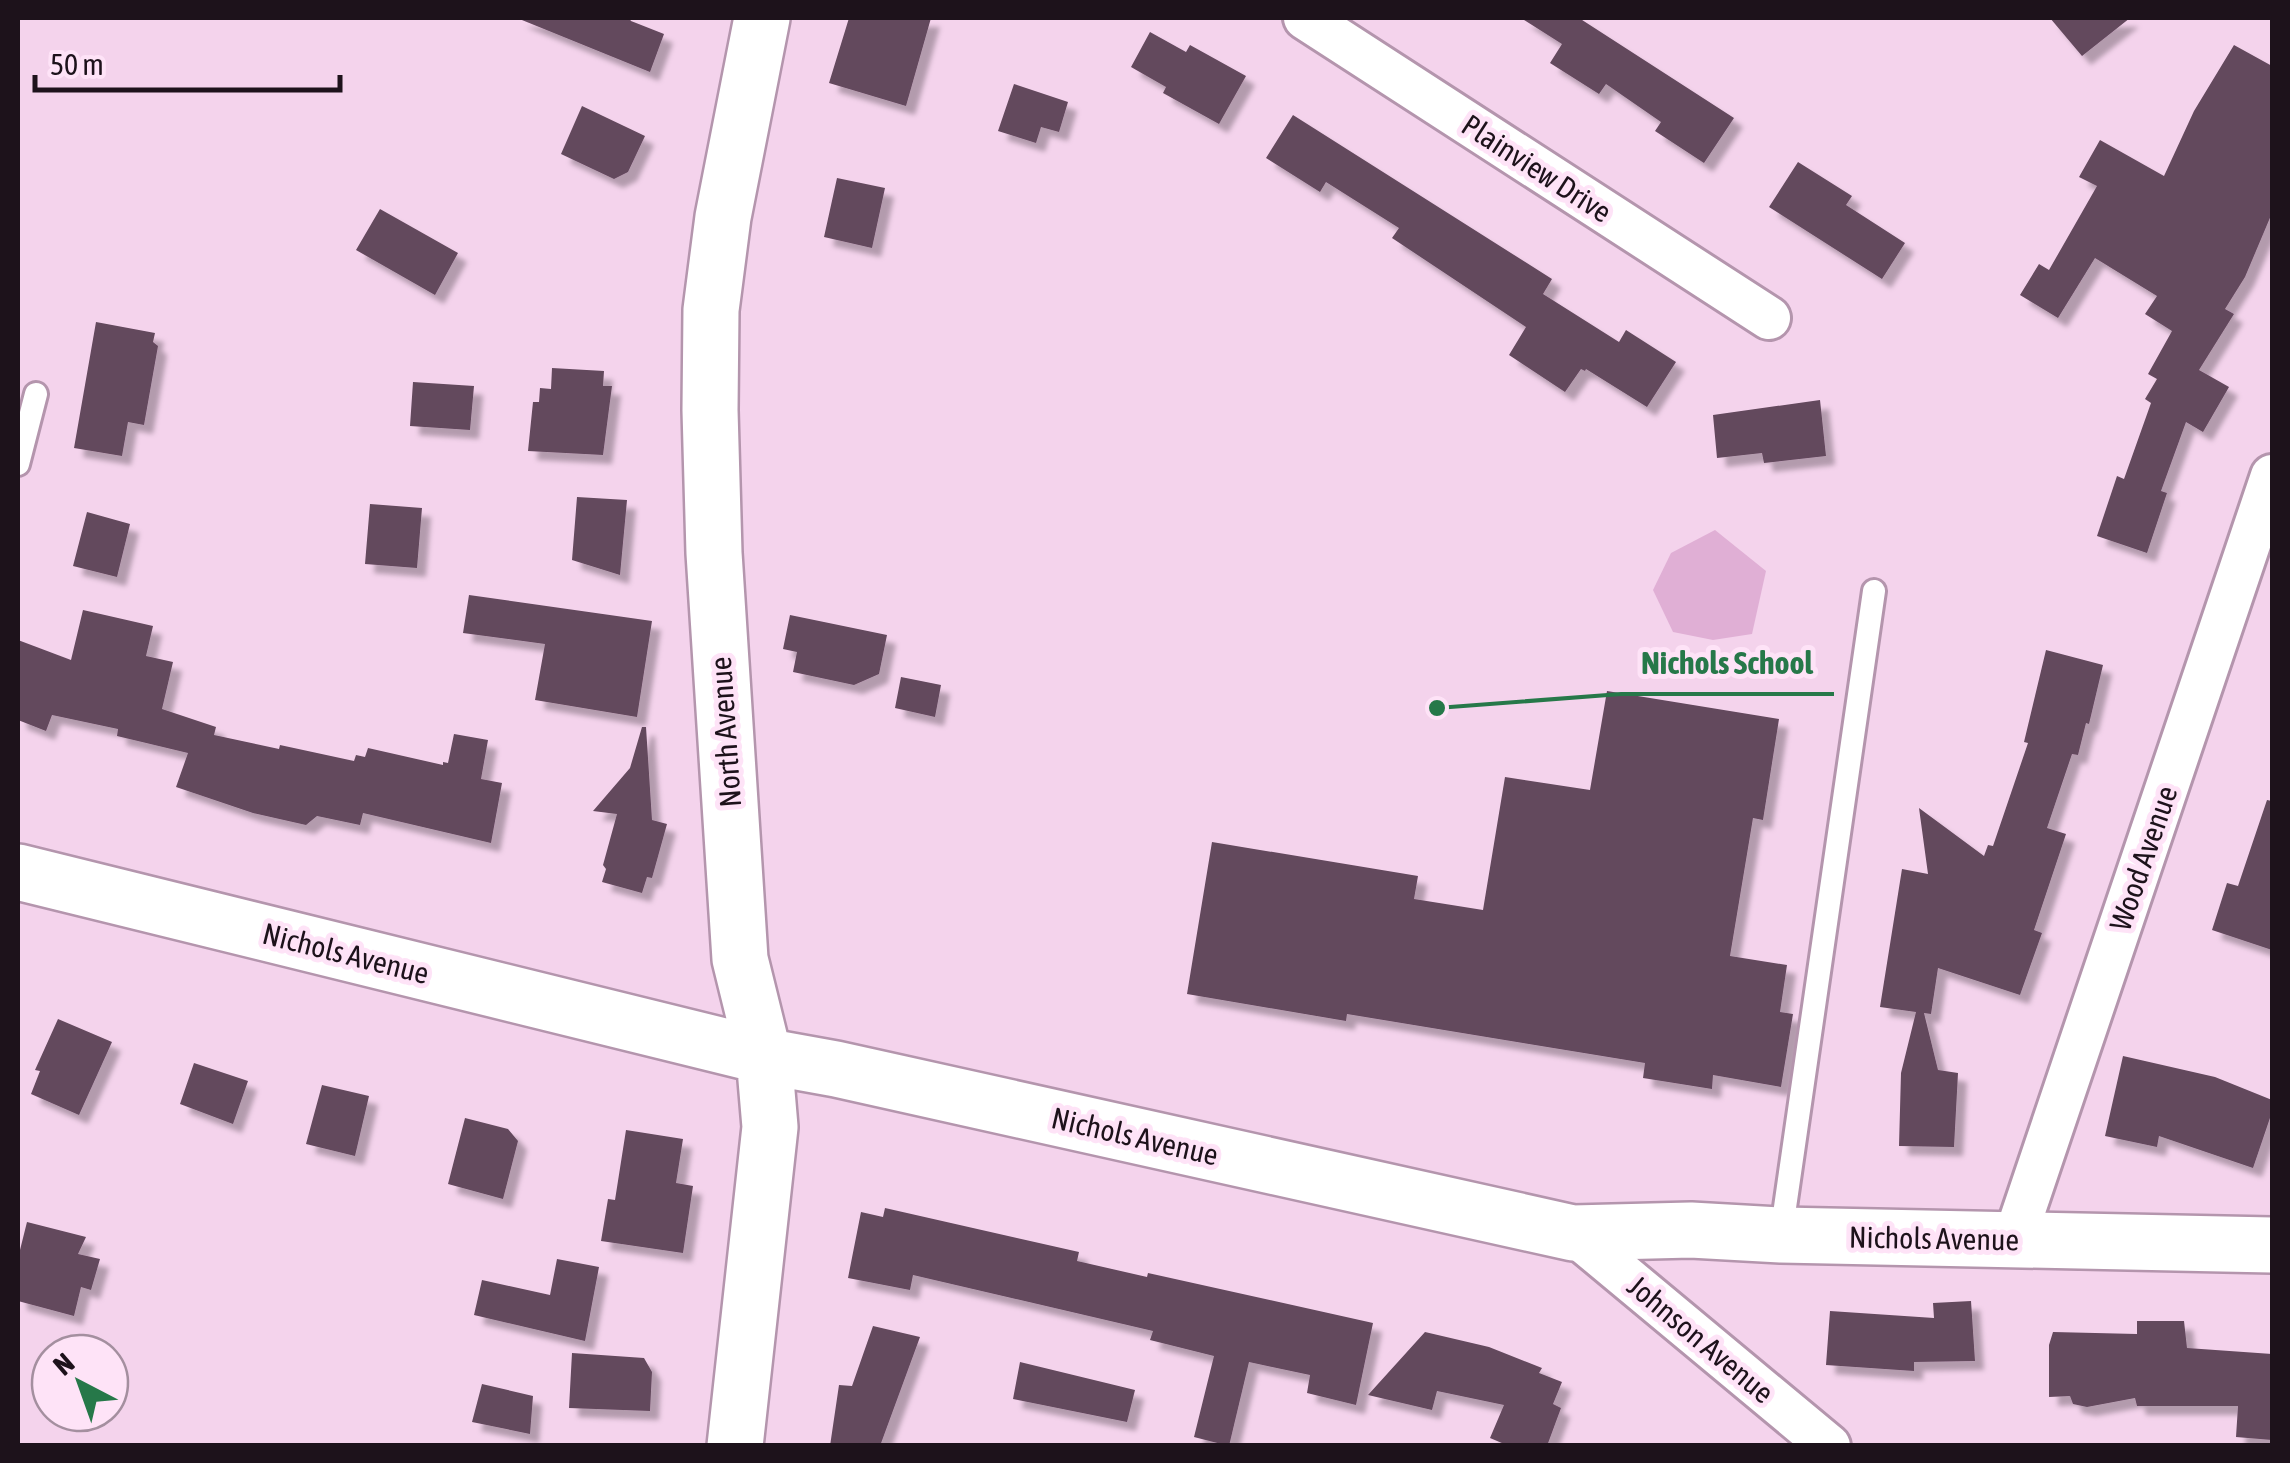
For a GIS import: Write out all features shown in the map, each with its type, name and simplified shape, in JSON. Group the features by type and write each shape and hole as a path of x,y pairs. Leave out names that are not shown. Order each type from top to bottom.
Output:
{"main road":[{"name":"North Avenue","path":"735,1446 770,1127 764,1056 740,959 714,553 711,310 720,236 762,18"},
{"name":"Nichols Avenue","path":"18,872 764,1056 1574,1233 1691,1230 2272,1245"}],"street":[{"name":"Plainview Drive","path":"1305,18 1769,318"},
{"name":"Wood Avenue","path":"2014,1240 2272,476"},
{"name":"Johnson Avenue","path":"1574,1233 1829,1446"}],"lane":[{"path":"18,464 36,394"},
{"path":"1781,1235 1874,592"}],"shaded area":[{"path":"1715,530 1766,571 1752,634 1713,640 1673,632 1653,590 1671,553"}],"building":[{"path":"517,18 629,18 664,34 650,72"},
{"path":"849,18 931,18 906,106 829,83"},
{"path":"1521,18 1579,18 1734,118 1704,163 1655,131 1661,122 1606,84 1599,94 1550,63 1562,44"},
{"path":"2050,18 2130,18 2082,56"},
{"path":"1150,32 1186,52 1190,45 1246,76 1219,124 1163,93 1166,87 1131,67"},
{"path":"2234,45 2272,66 2272,213 2245,277 2225,309 2234,314 2199,370 2229,387 2203,432 2186,422 2161,491 2167,493 2147,553 2097,536 2117,476 2124,479 2151,403 2145,399 2157,379 2148,374 2172,331 2145,314 2157,296 2095,258 2058,318 2020,295 2039,264 2049,270 2097,186 2079,177 2100,140 2164,176 2194,111"},
{"path":"1014,84 1068,102 1059,132 1041,127 1036,143 998,131"},
{"path":"582,106 645,136 628,172 614,179 561,154"},
{"path":"1293,115 1552,279 1543,294 1619,342 1626,330 1676,362 1647,407 1586,369 1581,369 1565,392 1509,355 1526,327 1392,238 1399,228 1326,182 1320,192 1266,158"},
{"path":"1798,162 1852,196 1846,205 1905,243 1882,279 1769,207"},
{"path":"837,178 885,188 872,248 824,237"},
{"path":"380,209 458,253 435,295 356,250"},
{"path":"96,322 155,333 153,342 158,346 144,425 128,422 122,456 74,448"},
{"path":"552,368 604,371 603,386 612,386 603,455 528,451 533,402 539,402 540,388 551,389"},
{"path":"413,382 474,386 470,430 410,426"},
{"path":"1820,400 1826,456 1764,463 1762,453 1717,458 1713,415"},
{"path":"577,497 627,500 620,575 572,560"},
{"path":"370,504 422,508 417,568 365,564"},
{"path":"87,512 130,524 117,577 73,566"},
{"path":"469,595 652,621 637,717 535,700 545,644 463,633"},
{"path":"83,610 153,626 146,656 173,662 162,709 216,727 214,735 354,761 356,755 365,757 368,748 443,765 448,763 454,734 488,740 481,779 502,783 491,843 363,813 360,825 317,816 306,825 253,813 176,787 188,753 117,736 118,729 52,715 46,731 18,720 18,640 71,660"},
{"path":"790,615 887,635 879,674 854,685 793,672 797,652 783,649"},
{"path":"2046,650 2103,665 2089,724 2086,723 2078,755 2072,754 2047,828 2066,834 2034,930 2042,933 2020,995 1938,968 1931,1014 1924,1013 1938,1070 1958,1073 1954,1147 1899,1146 1901,1073 1916,1012 1880,1007 1902,869 1928,874 1919,808 1984,856 1988,845 1993,846 2028,743 2024,742"},
{"path":"901,677 941,685 935,717 895,708"},
{"path":"1607,691 1779,719 1763,820 1753,818 1730,956 1787,965 1780,1012 1793,1014 1781,1087 1713,1075 1712,1089 1643,1078 1645,1063 1347,1014 1346,1021 1187,994 1212,842 1418,876 1414,899 1483,910 1505,777 1590,790"},
{"path":"642,727 646,727 652,820 667,824 652,878 647,877 642,893 602,882 617,814 593,811 630,768"},
{"path":"2267,800 2272,801 2272,950 2212,930 2227,883 2238,886"},
{"path":"58,1019 112,1042 79,1115 31,1094 40,1071 35,1070"},
{"path":"2123,1056 2215,1077 2272,1100 2272,1112 2253,1168 2159,1136 2157,1147 2105,1136"},
{"path":"194,1063 248,1081 233,1124 180,1104"},
{"path":"322,1085 369,1096 355,1156 306,1144"},
{"path":"465,1118 508,1129 518,1141 503,1199 448,1184"},
{"path":"626,1130 683,1139 676,1183 693,1186 683,1253 601,1241 608,1199 615,1200"},
{"path":"885,1208 1079,1252 1077,1261 1373,1323 1356,1405 1307,1393 1310,1375 1249,1362 1229,1446 1194,1437 1214,1356 1150,1340 1153,1331 913,1275 910,1290 848,1278 861,1212 883,1217"},
{"path":"27,1222 86,1237 78,1254 100,1259 91,1290 81,1287 74,1316 18,1301 18,1258"},
{"path":"557,1259 599,1267 585,1341 474,1315 482,1280 550,1295"},
{"path":"1971,1301 1975,1361 1914,1362 1914,1371 1826,1365 1830,1311 1934,1318 1933,1303"},
{"path":"2137,1321 2184,1321 2187,1348 2272,1354 2272,1440 2236,1437 2238,1406 2137,1406 2135,1398 2087,1407 2073,1404 2070,1396 2049,1397 2049,1345 2053,1332 2137,1334"},
{"path":"873,1326 920,1337 880,1446 830,1446 839,1385 852,1386"},
{"path":"1425,1332 1489,1347 1542,1368 1539,1373 1562,1382 1553,1404 1561,1408 1547,1446 1509,1446 1490,1438 1504,1405 1437,1391 1432,1410 1368,1395"},
{"path":"572,1353 644,1358 652,1372 650,1411 569,1408"},
{"path":"1020,1362 1135,1390 1127,1422 1013,1399"},
{"path":"482,1384 533,1396 530,1434 472,1422"}],"place":[{"name":"Nichols School","path":"1437,708"}]}
